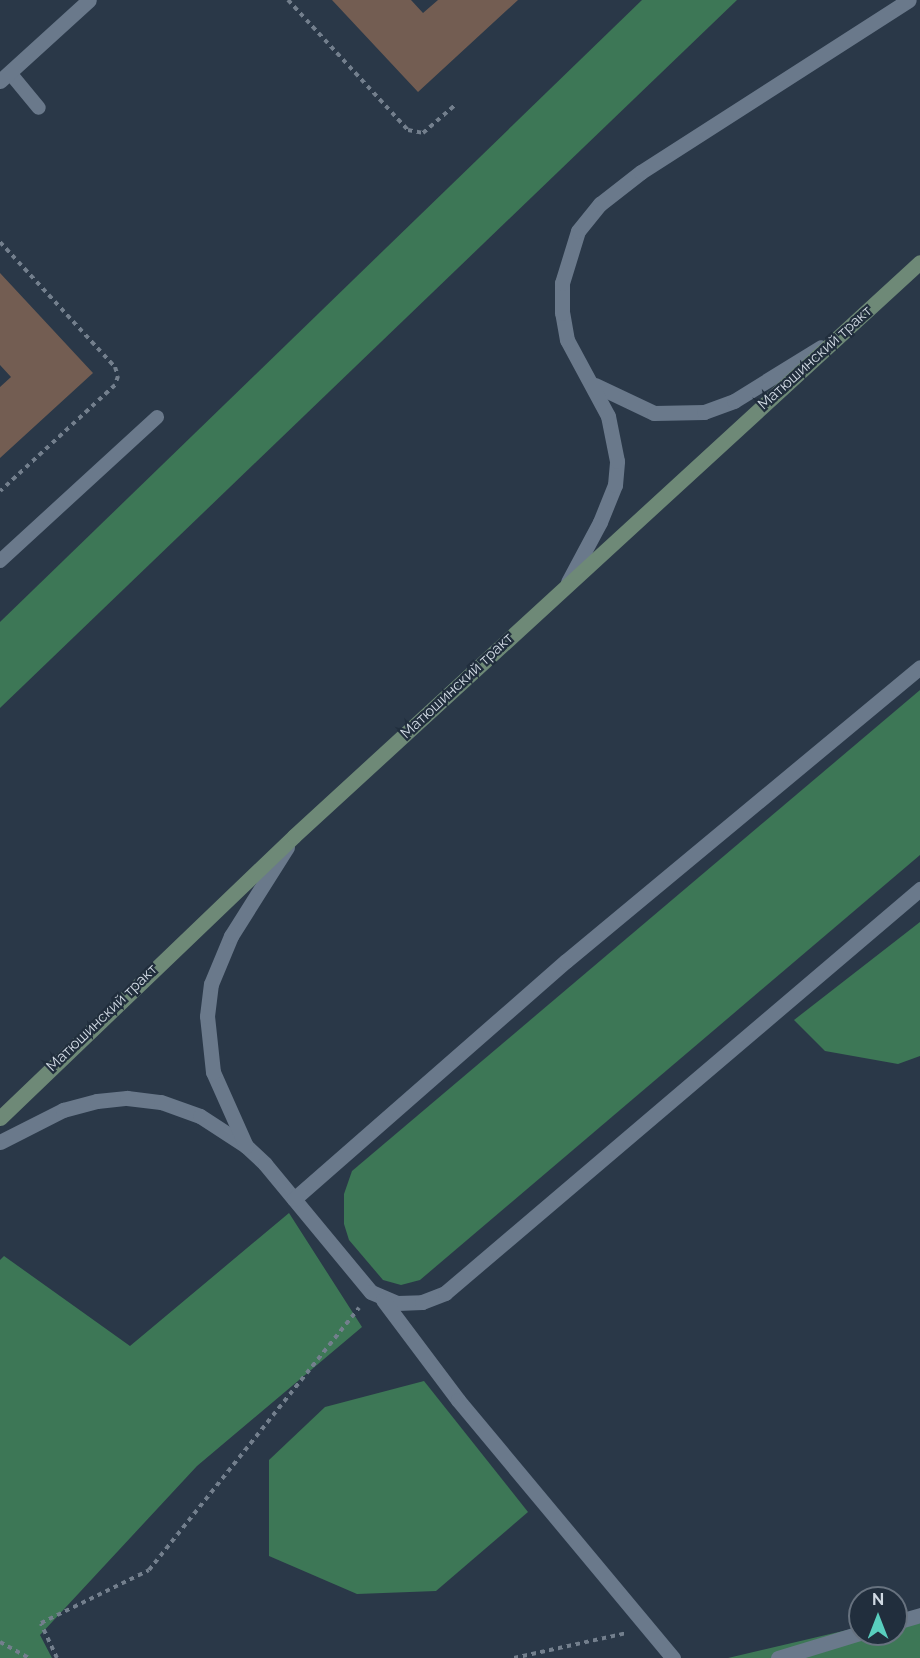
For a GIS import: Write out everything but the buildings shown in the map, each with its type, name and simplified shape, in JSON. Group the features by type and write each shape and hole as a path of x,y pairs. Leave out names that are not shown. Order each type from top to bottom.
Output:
{"main road":[{"name":"Матюшинский тракт","path":"0,1118 294,836 568,582 920,262"}],"street":[{"path":"5,77 89,0"},
{"path":"837,338 734,401 704,412 654,413 595,385 583,372 567,340 562,313 562,283 578,231 600,204 641,172 909,0"},
{"path":"568,582 615,484 614,436 595,385"},
{"path":"294,1199 566,962 920,667"},
{"path":"246,1146 213,1072 207,1016 211,984 231,936 294,836"},
{"path":"377,1296 422,1302 445,1293 920,889"},
{"path":"0,1142 63,1110 127,1098 161,1102 200,1116 246,1146 377,1296 458,1400 673,1658"},
{"path":"778,1658 848,1637"}],"lane":[{"path":"5,77 39,108"},
{"path":"0,561 157,417"}],"path":[{"path":"288,0 408,130 423,132 454,105"},
{"path":"0,242 115,367 118,375 115,385 0,491"},
{"path":"57,1658 41,1623 149,1570 377,1296"},
{"path":"514,1658 648,1628"},
{"path":"0,1642 29,1658"}],"green space":[{"path":"642,0 737,0 0,708 0,622"},
{"path":"920,690 920,855 420,1280 401,1285 383,1280 349,1240 344,1224 344,1194 352,1171"},
{"path":"920,922 920,1056 898,1064 825,1051 794,1020"},
{"path":"289,1213 362,1327 197,1466 40,1635 52,1658 0,1658 0,1260 4,1256 130,1346"},
{"path":"424,1381 528,1512 436,1591 357,1594 269,1556 269,1460 325,1407"},
{"path":"920,1613 920,1658 728,1658 848,1630 848,1646 908,1646 908,1616"}]}
